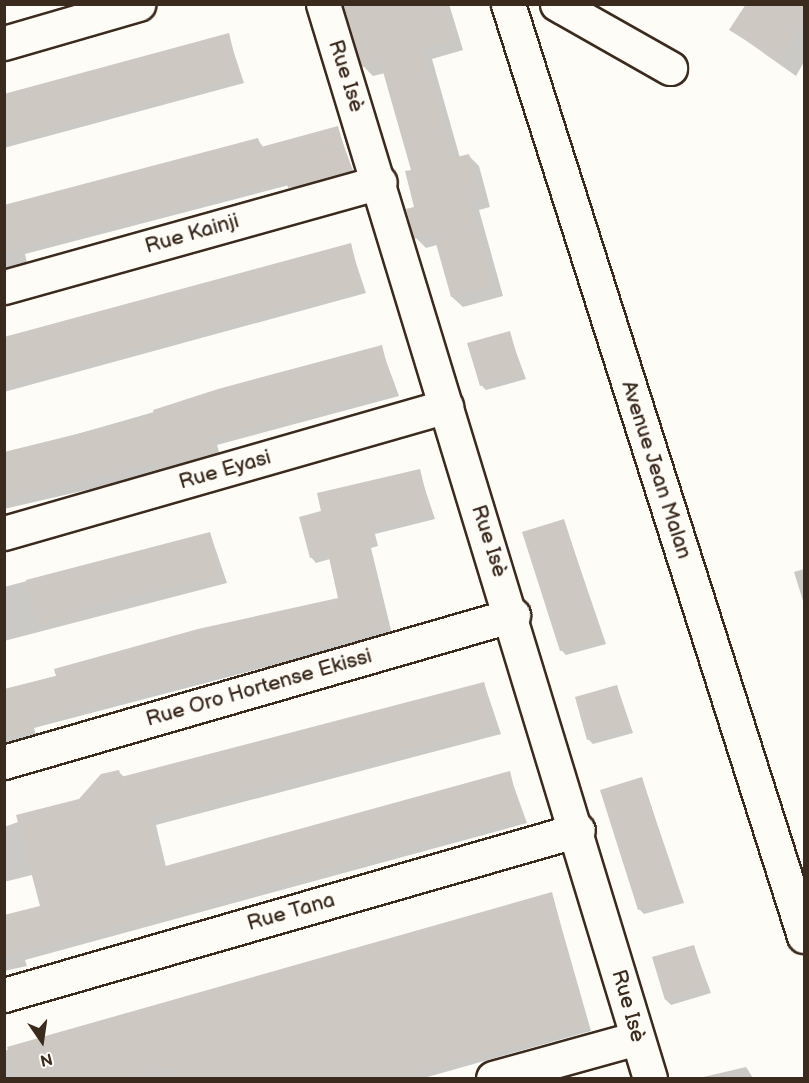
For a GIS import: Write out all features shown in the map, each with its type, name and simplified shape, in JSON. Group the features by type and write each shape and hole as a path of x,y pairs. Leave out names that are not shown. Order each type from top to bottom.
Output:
{"street":[{"path":"4,43 138,4"},
{"name":"Rue Isè","path":"322,4 380,182 446,406 513,615 650,1078"},
{"name":"Avenue Jean Malan","path":"508,4 804,936"},
{"path":"557,4 670,68"},
{"name":"Rue Kainji","path":"4,286 380,182"},
{"name":"Rue Eyasi","path":"4,533 446,406"},
{"name":"Rue Oro Hortense Ekissi","path":"4,762 513,615"},
{"name":"Rue Tana","path":"4,995 578,830"},
{"path":"493,1078 637,1038"}],"building":[{"path":"343,4 443,4 454,40 423,49 453,158 469,154 481,197 469,200 493,286 451,297 433,233 414,239 406,209 414,207 405,171 411,170 380,61 362,67"},
{"path":"746,4 804,4 804,22 780,61 729,30"},
{"path":"229,33 240,78 4,142 4,94"},
{"path":"338,126 351,171 288,188 286,180 4,253 4,205 258,138 261,147"},
{"path":"351,243 362,288 4,385 4,337"},
{"path":"510,331 522,374 480,386 467,343"},
{"path":"382,345 393,390 212,439 216,453 156,470 154,463 4,501 4,452 154,415 153,410 218,389"},
{"path":"420,469 431,514 371,529 374,541 367,543 388,629 30,723 32,731 4,737 4,689 56,676 54,669 198,629 338,598 328,553 310,558 299,517 321,511 317,493"},
{"path":"564,519 602,639 560,651 522,532"},
{"path":"210,532 221,576 76,610 77,616 37,625 26,580"},
{"path":"484,682 495,727 150,818 162,867 510,771 521,817 4,957 4,915 40,906 16,815 79,799 101,774 119,770 121,777"},
{"path":"617,685 629,728 587,740 575,697"},
{"path":"642,777 680,898 638,910 600,790"},
{"path":"552,892 587,1027 397,1078 174,1078 171,1067 128,1078 15,1078 7,1047"},
{"path":"694,945 707,988 665,1000 652,957"}]}
